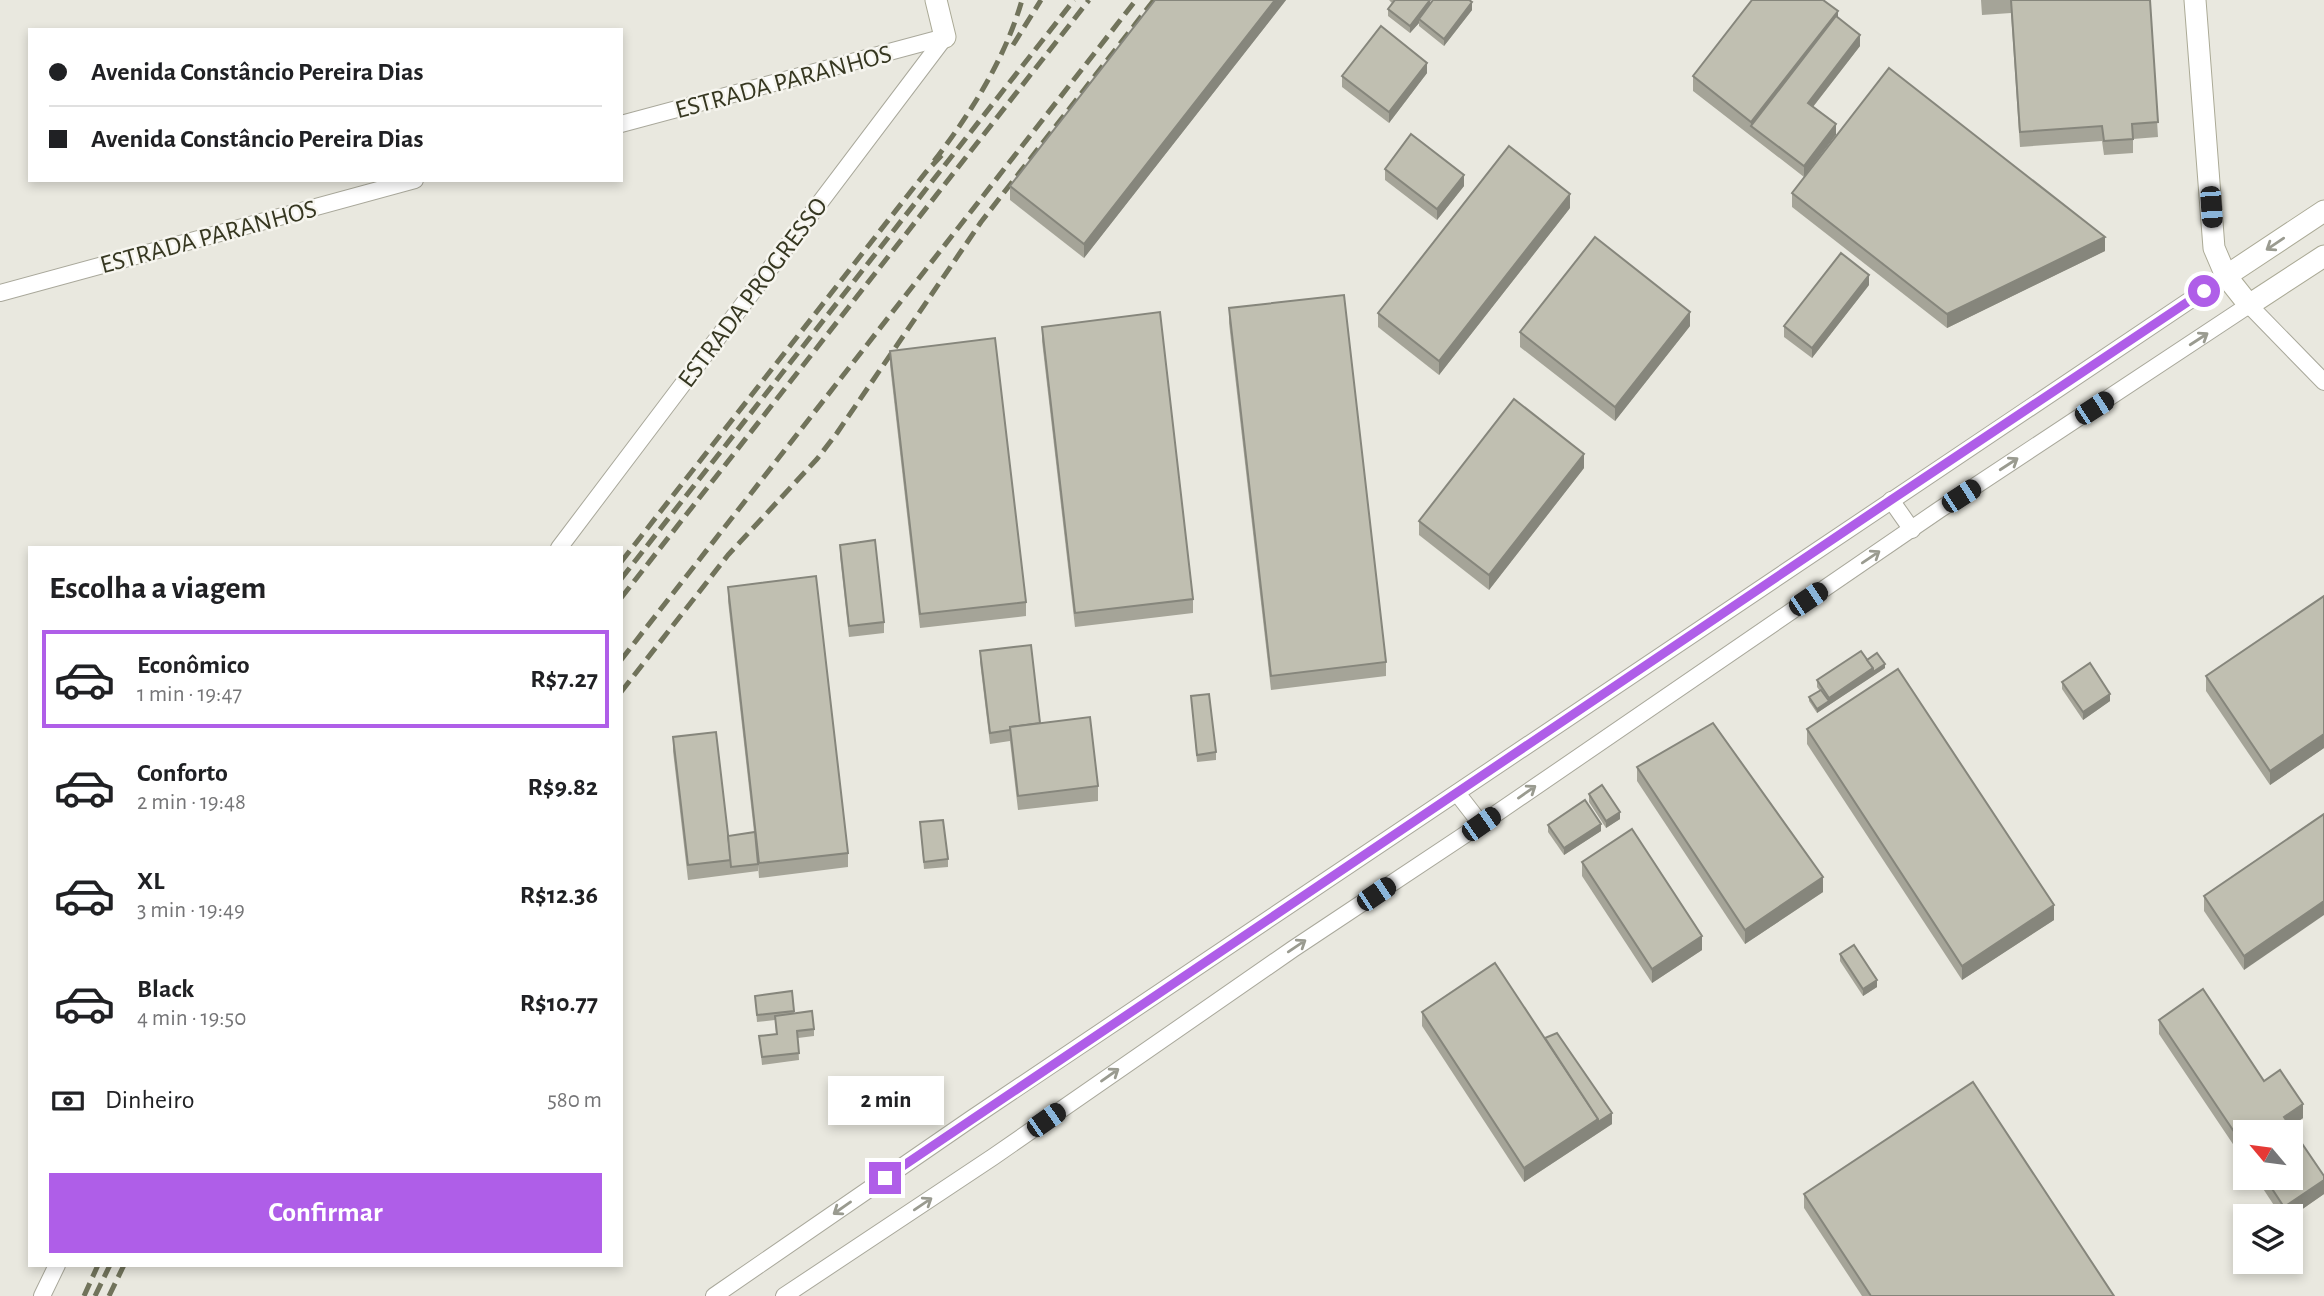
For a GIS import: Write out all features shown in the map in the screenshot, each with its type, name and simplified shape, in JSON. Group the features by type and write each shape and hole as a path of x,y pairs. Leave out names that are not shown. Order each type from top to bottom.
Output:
{"street":[{"path":"936,0 945,37"},
{"path":"2195,0 2214,248 2226,276 2249,305 2324,382"},
{"name":"ESTRADA PARANHOS","path":"623,123 945,37"},
{"name":"ESTRADA PROGRESSO","path":"561,546 945,37"},
{"name":"ESTRADA PARANHOS","path":"0,293 408,182"},
{"path":"714,1296 960,1127 2324,211"},
{"path":"784,1296 993,1157 1293,948 1481,824 1912,530 2324,256"},
{"path":"1891,500 1912,530"},
{"path":"1457,793 1481,824"},
{"path":"42,1296 56,1267"}],"building":[{"path":"1155,0 1275,0 1084,244 1010,186"},
{"path":"1395,0 1430,0 1410,26 1388,9"},
{"path":"1433,0 1472,2 1444,39 1419,19"},
{"path":"1752,0 1823,0 1838,11 1751,122 1693,76"},
{"path":"2011,0 2150,0 2158,122 2132,124 2133,139 2104,141 2102,126 2020,132"},
{"path":"1836,16 1860,35 1808,103 1836,124 1804,166 1751,126"},
{"path":"1381,26 1427,63 1389,112 1342,76"},
{"path":"1889,68 2105,237 1947,314 1792,193"},
{"path":"1411,134 1464,175 1437,209 1385,169"},
{"path":"1509,146 1570,194 1439,361 1378,313"},
{"path":"1595,237 1690,312 1615,407 1520,332"},
{"path":"1841,253 1869,275 1812,348 1784,326"},
{"path":"1344,295 1386,662 1271,676 1229,308"},
{"path":"1160,312 1193,599 1075,613 1042,327"},
{"path":"995,338 1026,602 920,614 890,351"},
{"path":"1514,399 1584,454 1489,575 1419,521"},
{"path":"875,540 884,622 849,626 840,545"},
{"path":"816,576 848,853 759,863 728,587"},
{"path":"2324,596 2324,734 2270,771 2206,676"},
{"path":"1031,645 1040,723 990,733 980,651"},
{"path":"1861,651 1873,668 1829,698 1817,680"},
{"path":"1877,653 1885,664 1873,672 1867,660"},
{"path":"2090,663 2110,694 2083,712 2062,682"},
{"path":"1898,669 2054,905 1962,966 1807,729"},
{"path":"1821,690 1829,701 1817,709 1809,697"},
{"path":"1209,694 1216,752 1197,755 1191,696"},
{"path":"1090,717 1098,786 1018,796 1010,727"},
{"path":"1713,723 1823,877 1745,930 1637,767"},
{"path":"716,732 731,860 688,865 673,737"},
{"path":"1602,785 1620,812 1606,821 1589,794"},
{"path":"1585,800 1601,824 1564,848 1548,825"},
{"path":"2324,814 2324,901 2244,956 2204,896"},
{"path":"943,820 948,859 924,862 920,822"},
{"path":"1632,829 1702,936 1652,969 1582,862"},
{"path":"755,832 758,864 731,867 728,836"},
{"path":"1854,945 1877,980 1863,989 1840,954"},
{"path":"1495,963 1598,1119 1524,1168 1422,1012"},
{"path":"2203,989 2264,1081 2280,1070 2303,1104 2284,1117 2286,1120 2233,1120 2233,1130 2159,1020"},
{"path":"792,991 794,1011 757,1015 755,996"},
{"path":"812,1011 814,1029 797,1031 799,1053 762,1057 759,1036 777,1034 775,1016"},
{"path":"1557,1033 1612,1113 1598,1122 1545,1038"},
{"path":"1973,1082 2114,1296 1871,1296 1804,1194"},
{"path":"2303,1145 2324,1180 2288,1204 2282,1204 2273,1190 2303,1190"}],"railway":[{"path":"934,161 986,85 1015,22 1022,0"},
{"path":"1013,45 1041,0"},
{"path":"623,576 1074,0"},
{"path":"623,595 1089,0"},
{"path":"623,657 1136,0"},
{"path":"623,689 728,555 817,459 981,222 1154,0"},
{"path":"623,559 942,155"},
{"path":"84,1296 97,1267"},
{"path":"95,1296 109,1267"},
{"path":"109,1296 123,1267"}],"route":[{"path":"885,1178 2204,291"}]}
